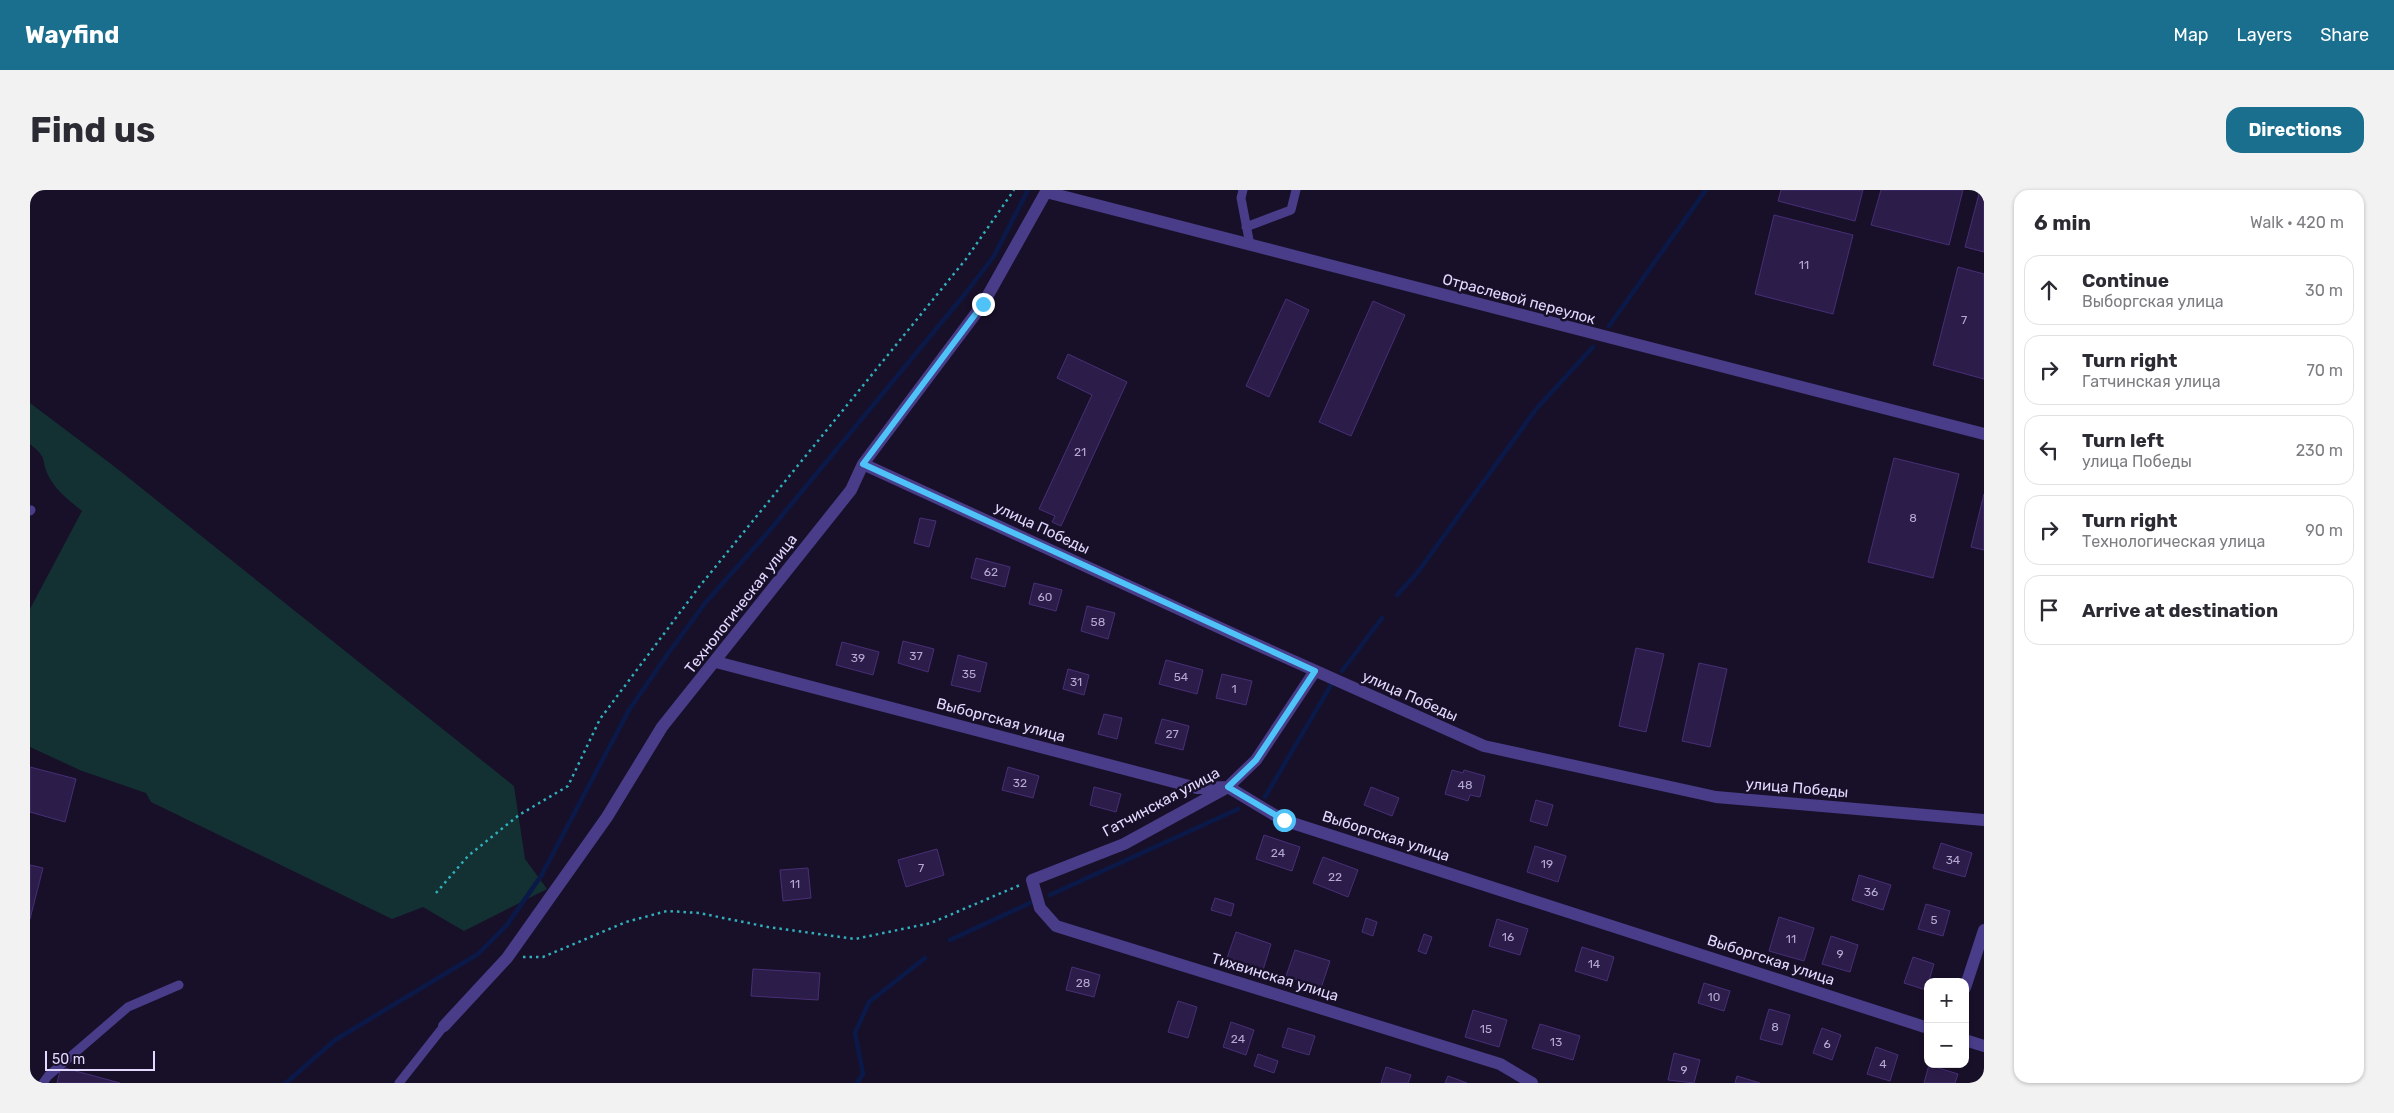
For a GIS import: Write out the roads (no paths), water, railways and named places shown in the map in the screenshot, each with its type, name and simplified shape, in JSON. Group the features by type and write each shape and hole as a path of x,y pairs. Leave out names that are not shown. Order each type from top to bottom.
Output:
{"street":[{"name":"Отраслевой переулок","path":"1047,191 1984,434"},
{"name":"Технологическая улица","path":"444,1026 507,958 607,817 662,727 716,662 851,490 863,464 983,304 1047,191"},
{"name":"улица Победы","path":"863,464 1315,671 1484,746 1716,797 1984,820"},
{"name":"Выборгская улица","path":"716,662 1197,788 1228,787 1284,820 1924,1027"},
{"name":"Гатчинская улица","path":"1032,880 1124,844 1228,787 1256,760 1315,671"},
{"name":"Тихвинская улица","path":"1032,880 1040,908 1056,926 1500,1064 1532,1083"},
{"path":"1968,978 1984,930"},
{"path":"1969,1041 1984,1046"}],"lane":[{"path":"1243,190 1241,198 1250,245"},
{"path":"1246,227 1290,210 1296,190"},
{"path":"43,1083 48,1076 128,1007 179,985"},
{"path":"399,1083 444,1026"}],"waterway":[{"path":"286,1083 335,1040 478,954 507,925 541,876 629,710 667,655 706,602 770,530 965,294 994,256 1028,190"},
{"path":"1609,326 1706,190"},
{"path":"1397,595 1417,573 1537,408 1593,347"},
{"path":"1342,671 1382,618"},
{"path":"1265,797 1331,685"},
{"path":"1050,895 1238,809"},
{"path":"950,940 1030,903"},
{"path":"857,1083 863,1074 855,1033 869,1002 925,958"}]}
